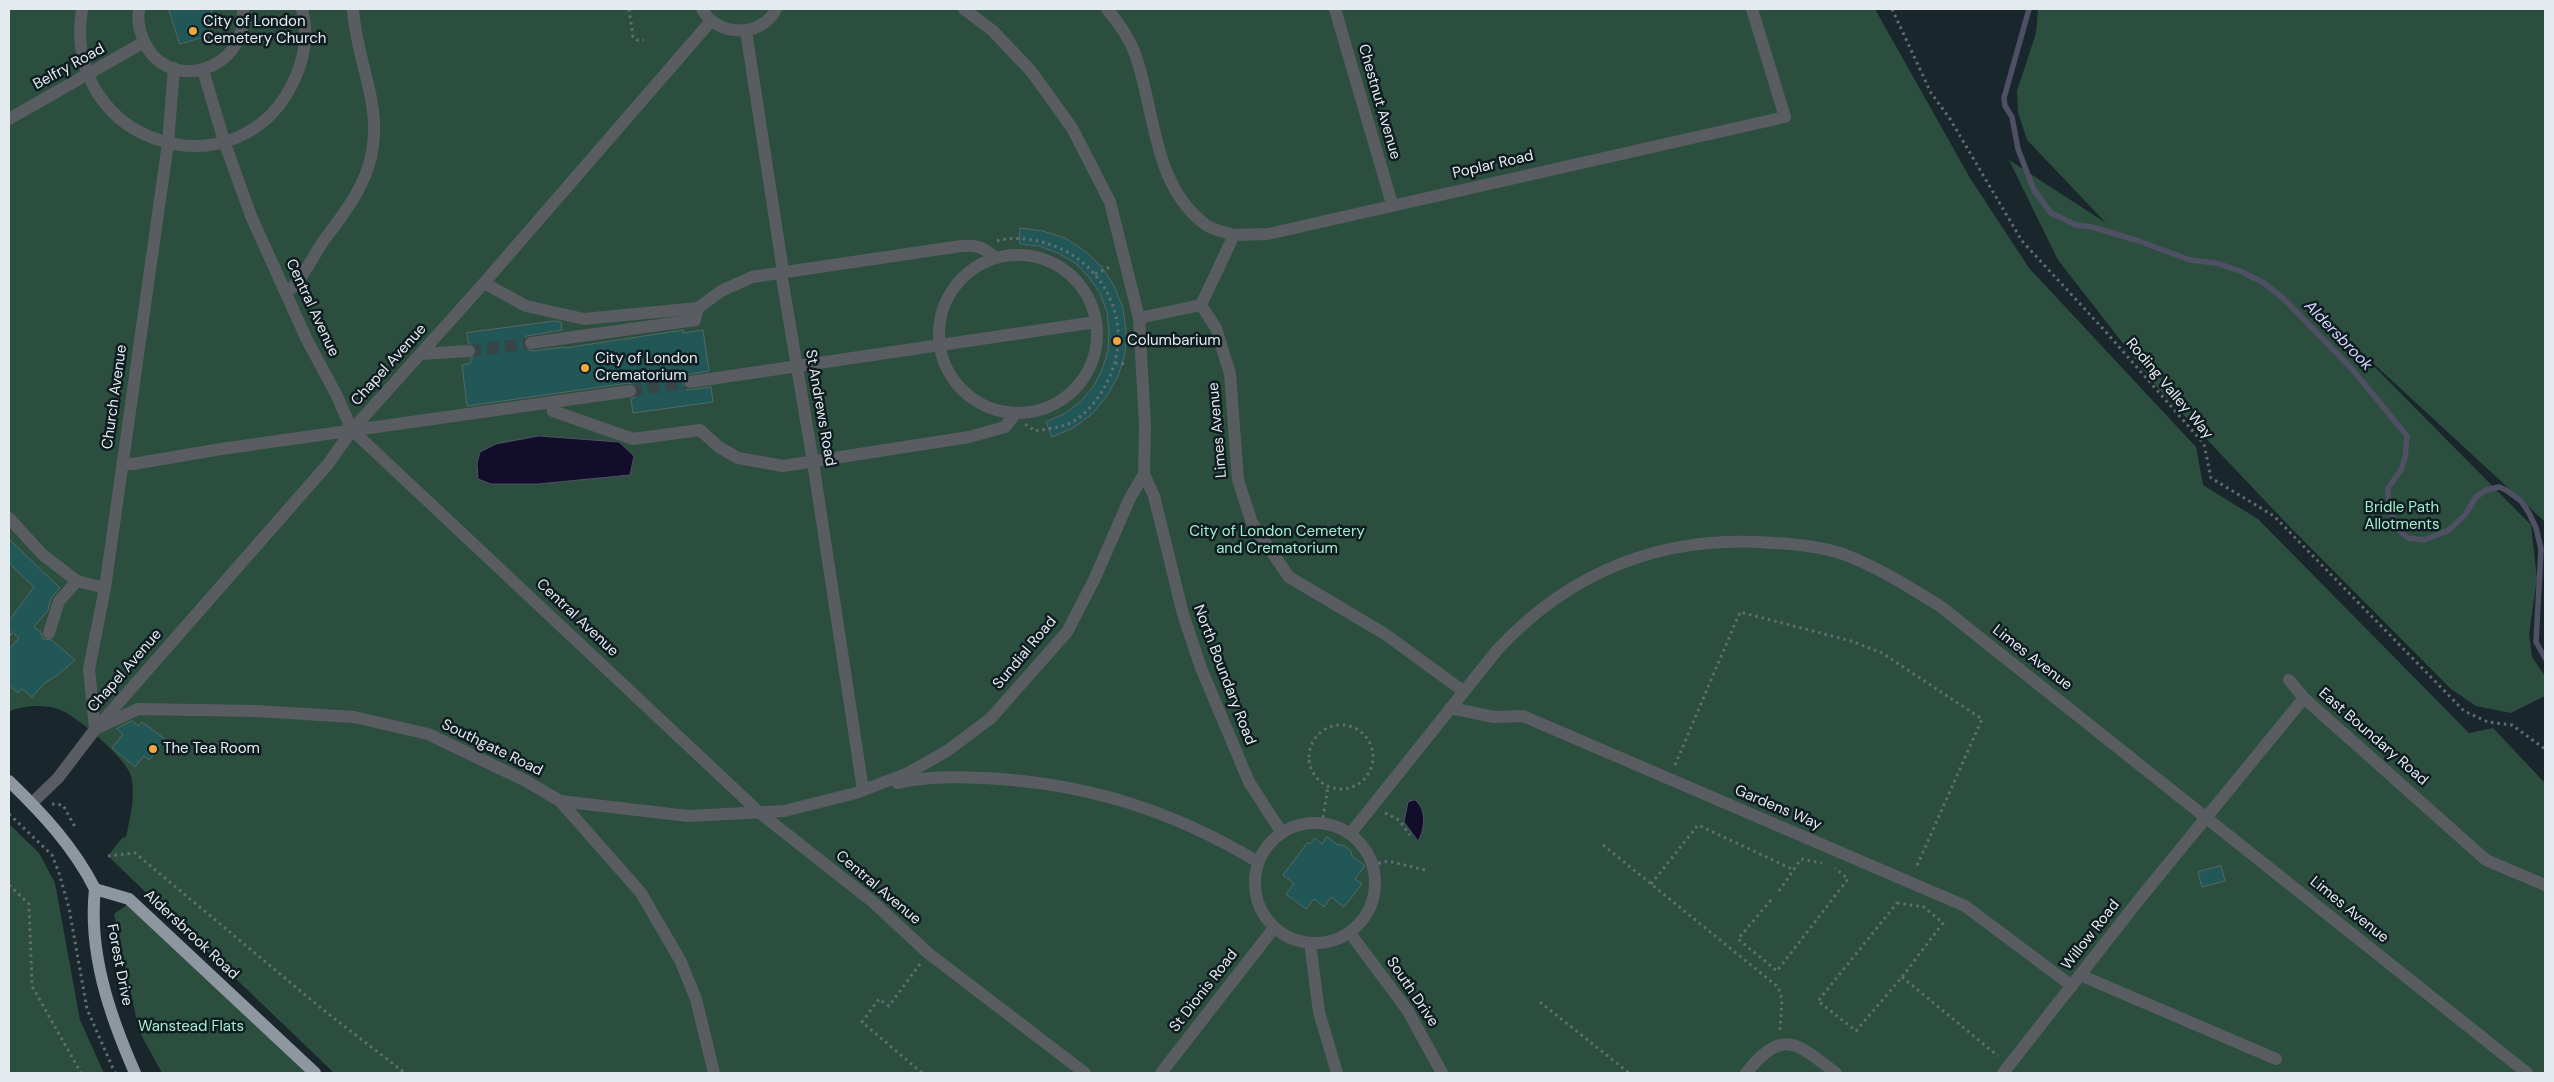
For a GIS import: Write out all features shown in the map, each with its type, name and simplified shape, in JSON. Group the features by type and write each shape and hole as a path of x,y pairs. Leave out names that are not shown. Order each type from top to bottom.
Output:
{"main road":[{"path":"9,781 32,803 81,862 95,889"},
{"name":"Forest Drive","path":"95,889 92,914 98,961 110,1010 135,1073"},
{"name":"Aldersbrook Road","path":"95,889 129,899 315,1073"}],"lane":[{"path":"82,9 79,42 87,76 96,93 121,120 144,135 168,143 188,146 224,141 257,126 283,100 292,85 304,51 305,32 302,9"},
{"path":"139,9 139,29 144,42 155,57 174,68 188,71 203,70 219,63 232,52 241,38 244,21 243,9"},
{"path":"287,292 295,286 310,258 350,206 368,172 374,142 374,121 371,98 358,50 353,9"},
{"path":"702,9 711,21 722,27 746,30 767,21 776,9"},
{"name":"North Boundary Road","path":"964,9 992,32 1031,71 1072,128 1110,202 1139,318 1145,424 1144,474 1154,496 1180,605 1201,668 1249,782 1282,833"},
{"path":"1108,9 1122,27 1135,54 1167,176 1184,206 1207,226 1234,235 1201,305 1139,318"},
{"name":"Chestnut Avenue","path":"1335,9 1392,204"},
{"name":"Poplar Road","path":"1234,235 1268,234 1392,204 1785,117 1752,9"},
{"name":"Chapel Avenue","path":"32,803 58,778 94,730 328,464 352,430 484,283 711,21"},
{"name":"St Andrews Road","path":"746,30 783,271 782,278 813,462 863,790"},
{"name":"Belfry Road","path":"9,119 144,42"},
{"name":"Church Avenue","path":"94,730 89,669 105,588 168,143 174,68"},
{"name":"Central Avenue","path":"203,70 224,141 251,216 287,292 307,340 336,394 352,430 760,813 873,902 928,953 1085,1073"},
{"path":"484,283 526,306 584,319 698,308 721,291 752,277 783,271 976,245 986,249 995,258"},
{"path":"1017,255 1040,258 1060,267 1077,282 1090,300 1096,322 1096,345 1090,367 1078,387 1053,405 1038,411 1016,414 994,410 974,400 963,391 945,368 939,346 939,324 945,302 957,283 974,268 995,258 1017,255"},
{"name":"Limes Avenue","path":"1201,305 1216,328 1230,374 1238,480 1252,523 1289,576 1385,634 1457,699 1520,626 1551,601 1581,581 1630,559 1683,545 1740,540 1793,544 1843,554 1902,582 1940,606 2527,1073"},
{"path":"531,343 695,320 698,308"},
{"path":"690,382 1096,322"},
{"path":"420,354 469,351"},
{"path":"122,464 133,464 352,430 630,391"},
{"path":"552,402 553,411 633,439 700,430 719,447 738,458 783,466 969,437 1006,427 1016,414"},
{"name":"Sundial Road","path":"863,790 908,773 947,751 991,718 1042,661 1067,632 1094,580 1130,498 1144,474"},
{"path":"9,518 43,555 77,581 105,588"},
{"path":"49,633 59,601 77,581"},
{"path":"2289,680 2304,698"},
{"name":"East Boundary Road","path":"2206,816 2304,698 2486,860 2545,885"},
{"path":"1350,834 1457,699"},
{"name":"Gardens Way","path":"1457,699 1494,717 1523,716 1964,906 2072,986"},
{"name":"Southgate Road","path":"94,730 138,709 256,711 354,717 428,734 526,781 560,801 641,893 680,960 696,1000 714,1073"},
{"path":"560,801 688,816 760,813 784,810 910,780 953,777 1019,780 1078,788 1140,806 1191,826 1258,862"},
{"name":"Willow Road","path":"2006,1070 2206,816"},
{"path":"1313,823 1332,825 1350,834 1360,844 1372,865 1375,883 1374,897 1361,923 1350,933 1333,941 1310,943 1292,940 1274,928 1262,914 1256,897 1254,879 1258,862 1269,843 1282,833 1297,826 1313,823"},
{"name":"St Dionis Road","path":"1160,1073 1274,928"},
{"name":"South Drive","path":"1350,933 1408,1011 1442,1073"},
{"path":"1310,943 1319,1012 1338,1073"},
{"path":"2080,975 2276,1059"},
{"path":"1746,1073 1760,1055 1771,1047 1780,1044 1793,1044 1836,1073"}],"path":[{"path":"629,9 633,37 637,40 644,40"},
{"name":"Roding Valley Way","path":"1892,9 1931,94 1950,119 2022,241 2106,332 2204,444 2211,478 2274,516 2464,711 2488,722 2512,725 2545,748"},
{"path":"1004,239 1030,239"},
{"path":"1095,274 1103,270"},
{"path":"1115,363 1122,364"},
{"path":"1035,431 1058,427"},
{"path":"1668,779 1740,612 1850,641 1882,653 1982,719 1910,882"},
{"path":"9,634 13,637"},
{"path":"1337,724 1358,729 1366,736 1373,751 1372,767 1360,784 1350,788 1328,787 1319,781 1313,773 1309,758 1312,742 1327,727 1337,724"},
{"path":"1322,824 1328,787"},
{"path":"55,804 63,805 78,833"},
{"path":"1370,808 1399,820 1410,835"},
{"path":"9,814 52,855 65,892"},
{"path":"1651,884 1698,825 1794,870"},
{"path":"1603,844 1778,987 1782,1000 1780,1044"},
{"path":"108,856 134,853 322,1009 406,1073"},
{"path":"1771,900 1738,939 1777,971 1848,879 1831,865 1801,859 1779,891"},
{"path":"1372,865 1388,861 1424,870"},
{"path":"9,885 29,904 32,986 81,1073"},
{"path":"1897,903 1924,907 1942,923 1902,977 1856,1031 1818,1001 1897,903"},
{"path":"922,1073 862,1022 879,999 889,1006 928,953"},
{"path":"1902,977 2006,1070"},
{"path":"1540,1002 1629,1073"}],"green space":[{"name":"City of London Cemetery and Crematorium","path":"9,9 1875,9 1970,178 2029,268 2196,447 2203,485 2258,519 2469,733 2493,728 2545,783 2545,1073 334,1073 108,856 122,838 126,837 132,806 131,776 120,759 88,728 58,709 34,706 9,711"},
{"name":"Bridle Path Allotments","path":"2038,9 2545,9 2545,642 2544,521 2348,340 2531,525 2537,579 2529,634 2532,657 2545,676 2545,696 2511,713 2476,706 2451,689 2290,527 2157,387 2058,260 2009,160 2106,223 2027,140 2018,112 2017,91 2036,33"},
{"path":"9,824 39,853 55,883 80,1020 104,1073 9,1073"},
{"name":"Wanstead Flats","path":"127,905 307,1073 162,1073 139,1031 114,914"}],"shaded area":[{"path":"539,436 619,442 634,456 630,475 538,484 491,484 478,479 477,463 480,452 496,444"},
{"path":"1415,800 1422,809 1424,819 1418,841 1404,822 1408,802"}],"building":[{"name":"City of London Cemetery Church","path":"169,9 212,9 209,26 211,35 180,44"},
{"name":"Columbarium","path":"1020,228 1043,231 1065,238 1085,251 1102,267 1114,286 1123,308 1126,331 1125,354 1118,376 1107,396 1092,414 1073,428 1052,437 1046,422 1064,414 1080,402 1093,387 1102,370 1108,351 1107,312 1100,293 1089,277 1075,263 1058,253 1039,246 1020,244"},
{"name":"City of London Crematorium","path":"555,321 561,322 562,330 526,336 523,344 525,348 532,351 565,348 683,330 683,333 703,330 709,371 685,375 682,383 687,390 711,387 713,402 633,413 631,399 635,397 638,390 636,386 629,383 467,406 462,365 471,363 470,359 476,355 477,351 475,346 468,343 467,333"},
{"path":"9,539 60,588 51,598 48,610 34,627 41,632 43,639 52,640 75,660 58,675 45,683 32,697 22,689 18,693 9,685 9,649 19,638 9,630 9,621 34,587 9,563"},
{"path":"132,721 139,726 142,722 165,739 149,760 144,756 135,767 112,748 123,734 117,729"},
{"path":"1327,837 1351,851 1352,856 1365,866 1355,879 1362,884 1344,907 1331,897 1324,907 1314,899 1306,909 1286,894 1294,884 1283,875 1308,842 1310,844 1315,838 1322,844"},
{"path":"2221,866 2225,881 2202,887 2198,872"}],"waterway":[{"name":"Aldersbrook","path":"2029,9 2004,98 2005,106 2012,117 2018,149 2034,190 2051,213 2076,225 2092,227 2136,240 2190,260 2216,263 2240,271 2264,283 2284,299 2353,370 2407,436 2405,458 2401,470 2388,488 2388,496 2395,527 2408,538 2424,540 2449,530 2465,515 2476,497 2486,490 2499,487 2521,501 2536,528 2541,549 2536,642 2545,658"}],"tunnel":[{"path":"469,351 531,343"},
{"path":"630,391 690,382"}],"place":[{"name":"City of London Cemetery Church","path":"193,31"},
{"name":"Columbarium","path":"1117,341"},
{"name":"City of London Crematorium","path":"585,368"},
{"name":"The Tea Room","path":"153,749"}]}
